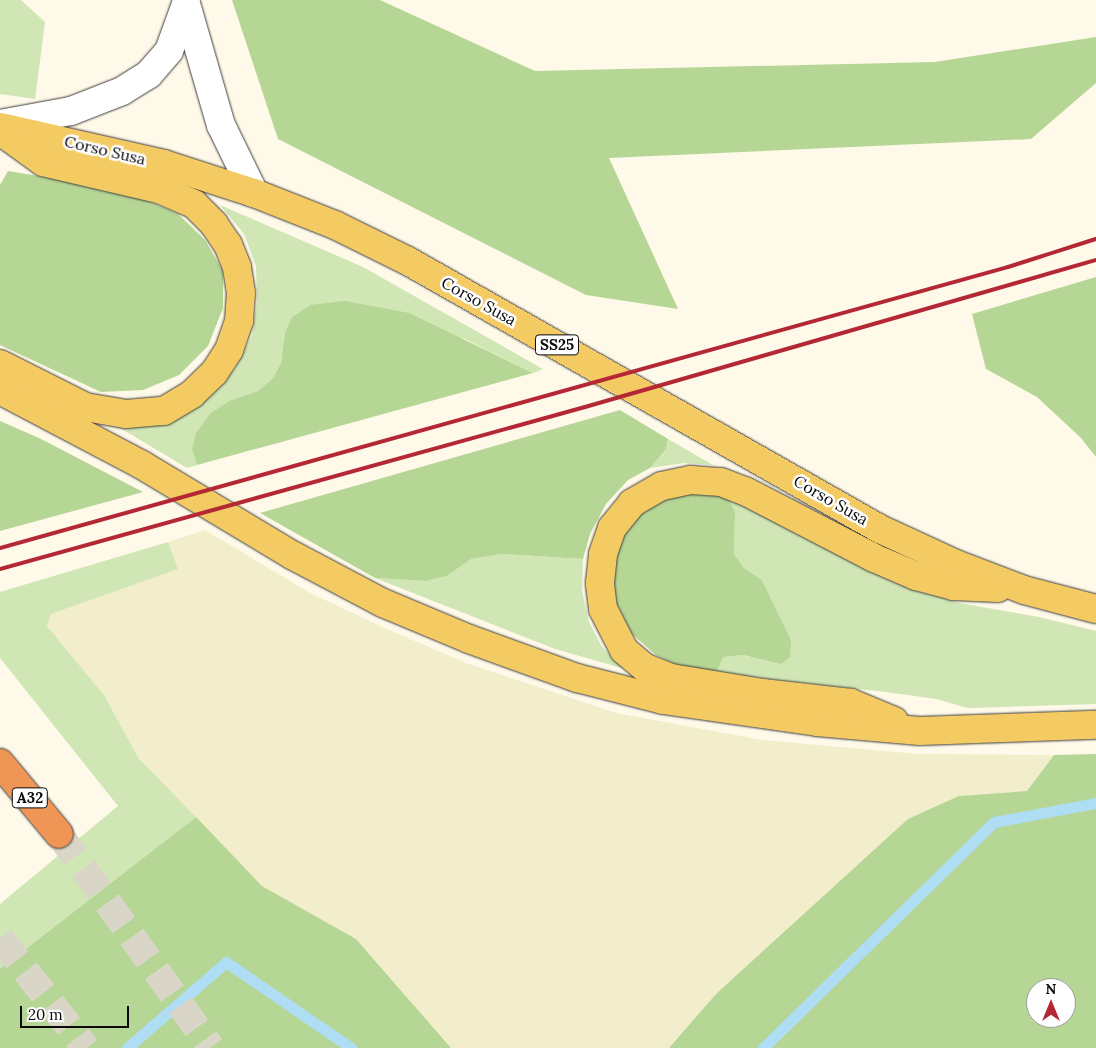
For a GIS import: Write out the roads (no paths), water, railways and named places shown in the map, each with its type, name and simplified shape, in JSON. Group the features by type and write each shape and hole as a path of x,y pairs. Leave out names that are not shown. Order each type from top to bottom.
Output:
{"highway":[{"name":"A32","path":"0,763 59,834"}],"main road":[{"name":"Corso Susa","path":"0,125 164,164 254,193 335,225 408,261 880,529 956,564 1024,590 1096,609"},
{"path":"0,131 43,162 159,188 194,204 214,224 228,245 237,267 241,293 239,321 229,350 214,373 192,394 164,411 126,414 85,407 0,364"},
{"path":"0,390 142,465 292,555 374,598 469,639 577,678 663,700 799,720 920,731 1096,725"},
{"path":"920,731 851,703 763,694 680,679 644,667 624,650 603,609 600,583 603,554 612,528 632,503 662,486 691,480 721,482 746,490 874,558 916,576 954,586 1024,590"}],"street":[{"path":"0,125 71,111 122,91 149,74 169,51 185,2"},
{"path":"185,2 221,124 254,193"}],"waterway":[{"path":"763,1048 994,822 1096,803"},
{"path":"127,1048 226,962 351,1048"}],"tunnel":[{"path":"59,834 211,1048"},
{"path":"0,938 86,1048"}],"railway":[{"path":"0,548 1008,267 1096,239"},
{"path":"0,569 585,407 1096,260"}]}
